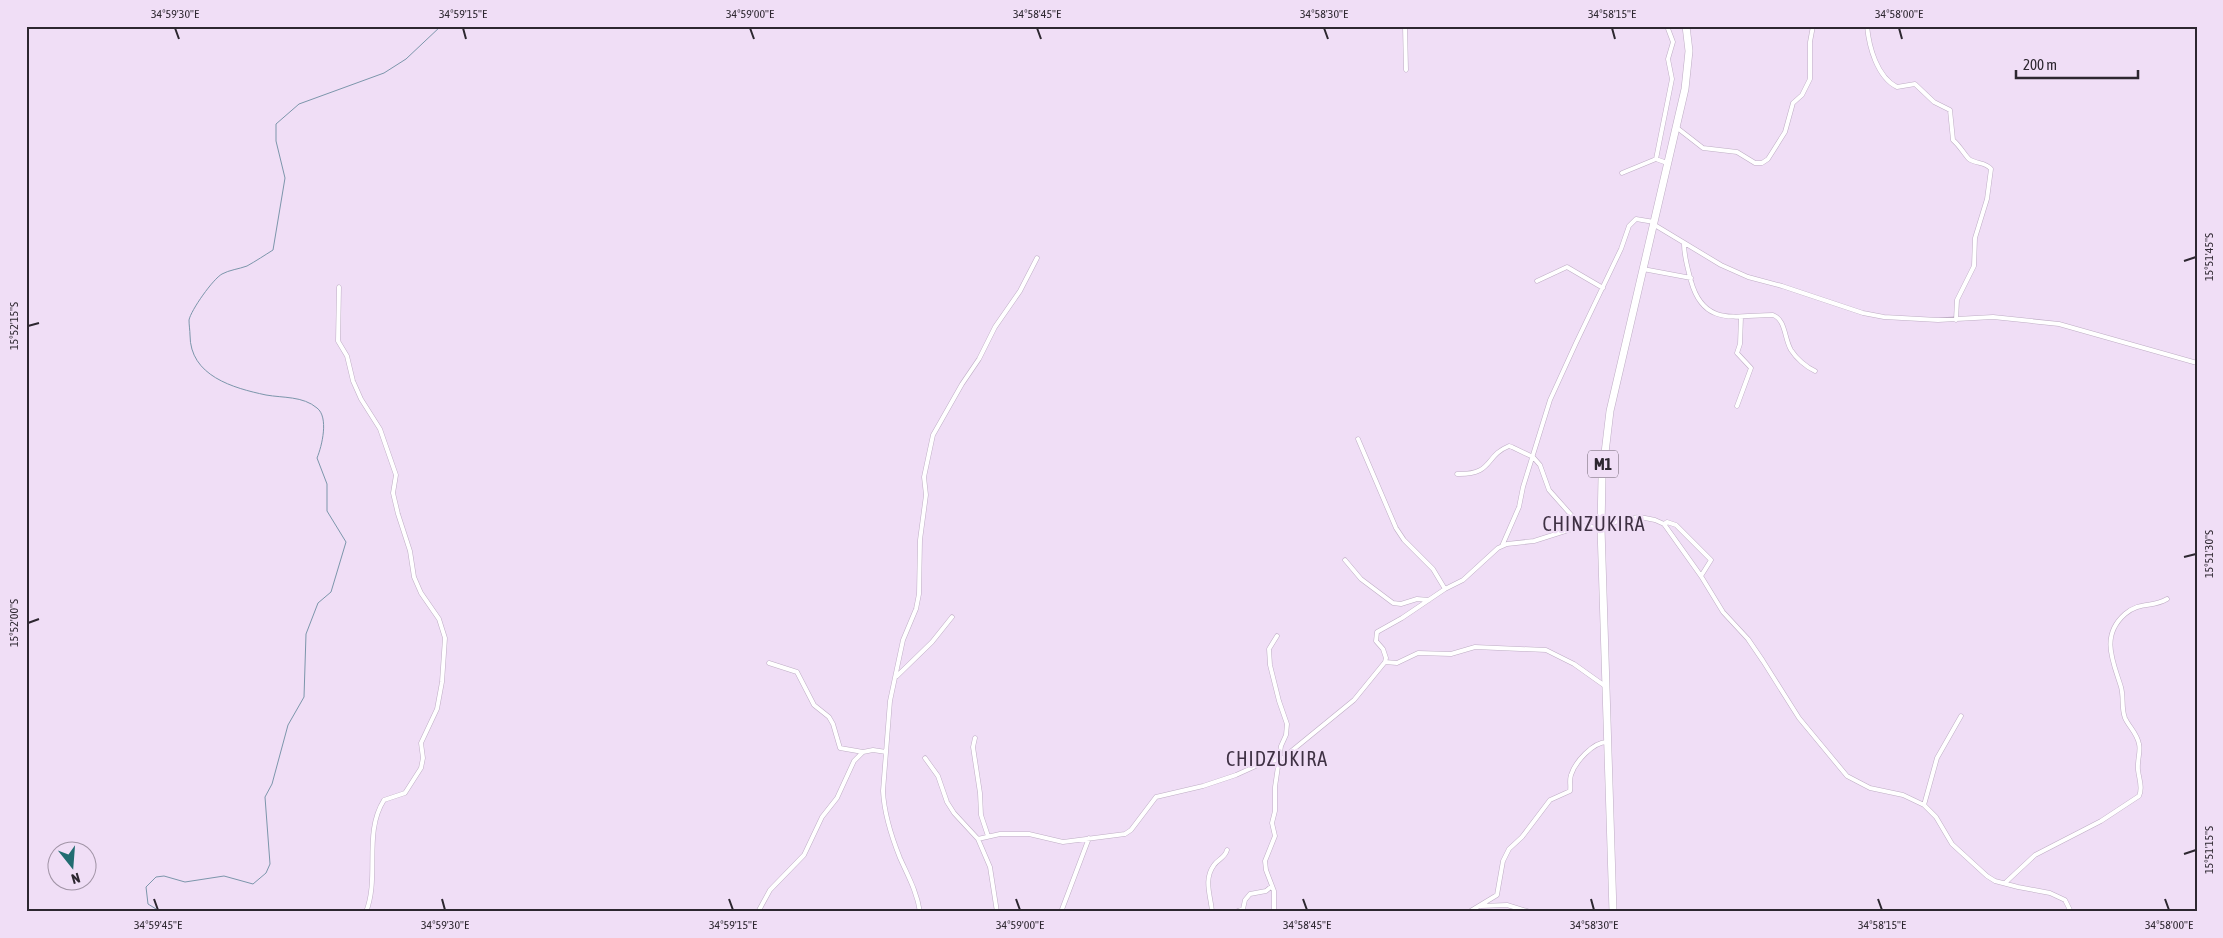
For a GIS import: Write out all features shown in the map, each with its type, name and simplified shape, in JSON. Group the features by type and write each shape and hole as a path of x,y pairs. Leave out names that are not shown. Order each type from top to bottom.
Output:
{"highway":[{"name":"M1","path":"1613,912 1601,528 1602,478 1610,410 1688,69 1689,51 1686,26"}],"street":[{"path":"1405,26 1406,70"},
{"path":"1656,160 1672,78 1668,59 1673,42 1667,26"},
{"path":"1676,127 1703,148 1737,152 1755,163 1762,163 1768,159 1785,132 1792,103 1800,98 1810,79 1810,42 1813,26"},
{"path":"1867,26 1872,54 1886,79 1897,87 1915,84 1934,102 1947,108 1951,113 1953,140 1962,147 1970,159 1988,165 1991,169 1987,199 1975,238 1974,266 1957,300 1956,320"},
{"path":"1622,173 1656,160 1667,163"},
{"path":"978,839 1000,834 1029,834 1064,842 1129,833 1156,798 1203,786 1258,765 1279,760 1354,700 1385,662 1386,656 1376,641 1377,632 1445,589 1463,580 1502,546 1520,507 1523,487 1550,400 1621,249 1630,224 1638,219 1653,223 1684,244 1721,265 1748,277 1782,286 1863,313 1884,317 1956,320 2006,318 2059,324 2197,363"},
{"path":"1684,244 1685,258 1694,292 1702,304 1712,312 1722,316 1777,316 1784,329 1791,350 1796,357 1815,371"},
{"path":"920,912 913,885 895,846 884,799 890,701 903,640 916,609 918,594 920,540 926,495 924,477 933,435 962,384 980,359 996,327 1037,258"},
{"path":"1537,281 1567,267 1603,288"},
{"path":"1642,269 1690,278"},
{"path":"339,287 338,342 347,356 353,381 361,399 380,430 396,475 394,493 398,514 410,551 414,577 439,619 445,638 442,682 437,709 420,743 423,758 422,768 405,793 384,800 376,822 370,900 366,912"},
{"path":"1737,406 1751,369 1737,353 1740,344 1741,317"},
{"path":"1358,439 1396,528 1404,540 1433,569 1445,589"},
{"path":"1458,474 1477,473 1509,446 1533,458 1540,464 1549,490 1581,526"},
{"path":"1502,546 1534,542 1581,526 1601,528 1623,519 1640,517 1664,524 1701,576 1723,612 1748,639 1799,718 1847,776 1864,786 1903,795 1924,805 1936,818 1958,851 1987,876 2005,883 2050,893 2062,898 2067,903 2071,912"},
{"path":"1664,524 1667,522 1676,525 1711,560 1701,576"},
{"path":"1345,560 1361,578 1393,603 1401,604 1417,599 1429,600"},
{"path":"2005,883 2036,855 2105,819 2139,796 2141,787 2137,759 2140,747 2136,734 2126,720 2123,711 2121,688 2112,664 2109,645 2113,629 2124,615 2139,605 2159,603 2167,599"},
{"path":"896,678 932,642 952,617"},
{"path":"1274,912 1274,897 1266,870 1266,861 1275,836 1272,823 1275,812 1275,787 1281,746 1286,735 1287,724 1279,702 1270,665 1269,651 1277,636"},
{"path":"1385,662 1397,663 1418,653 1450,654 1476,647 1546,650 1574,664 1606,687"},
{"path":"769,663 797,672 814,705 829,717 833,724 840,748 863,752 873,750 886,752"},
{"path":"1924,805 1937,758 1961,716"},
{"path":"976,738 973,746 980,793 981,815 988,836"},
{"path":"1470,912 1497,895 1503,861 1509,849 1522,838 1550,800 1570,791 1570,778 1578,761 1599,745 1608,742"},
{"path":"758,912 770,890 804,855 822,817 836,798 849,768 863,752"},
{"path":"925,758 938,776 947,802 954,813 978,839 990,867 997,912"},
{"path":"1061,912 1089,838"},
{"path":"1212,912 1208,877 1214,864 1225,856 1227,850"},
{"path":"1235,912 1243,909 1245,900 1250,894 1266,892 1272,886"},
{"path":"1479,906 1507,905 1530,912"}],"waterway":[{"path":"161,912 148,904 146,887 156,877 164,876 185,882 224,876 253,884 266,873 270,864 265,797 272,784 288,725 304,697 306,634 318,603 331,592 346,542 327,511 327,484 317,458 324,425 321,412 306,401 253,392 227,384 216,378 197,361 192,349 189,320 198,302 218,277 228,271 247,266 273,250 285,178 276,141 276,124 299,104 384,73 406,59 441,26"}],"district":[{"name":"CHINZUKIRA","path":"1594,523"},
{"name":"CHIDZUKIRA","path":"1277,758"}]}
